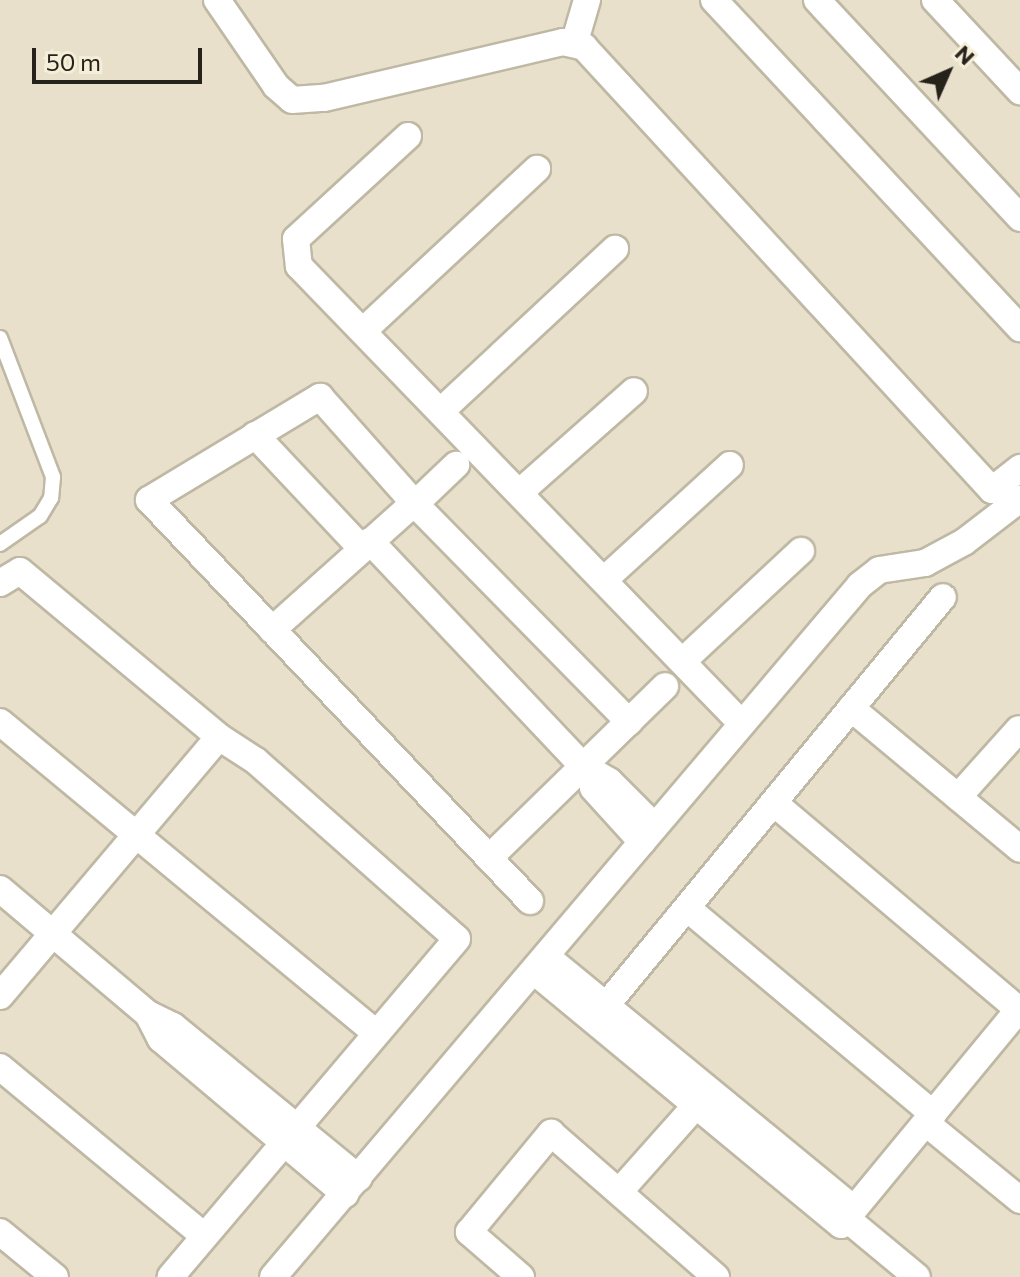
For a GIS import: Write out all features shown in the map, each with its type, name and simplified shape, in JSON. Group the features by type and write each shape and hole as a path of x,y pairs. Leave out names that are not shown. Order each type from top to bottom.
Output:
{"street":[{"path":"217,0 276,86 292,100 324,98 575,41"},
{"path":"575,41 587,0"},
{"path":"714,0 1020,328"},
{"path":"817,0 1020,218"},
{"path":"935,0 1018,84"},
{"path":"575,41 602,64 992,490 1020,468"},
{"path":"408,136 296,239 299,266 684,660 703,667 747,719"},
{"path":"363,331 537,169"},
{"path":"441,411 615,249"},
{"path":"520,492 634,391"},
{"path":"530,901 149,500 320,397 414,504 629,722"},
{"path":"255,435 583,766 609,781 648,834"},
{"path":"272,630 456,465"},
{"path":"605,579 730,465"},
{"path":"273,1277 860,585 879,570 925,563 964,542 1020,499"},
{"path":"684,660 801,551"},
{"path":"0,583 20,571 219,737 256,761 457,939 170,1277"},
{"path":"600,1013 943,597"},
{"path":"489,858 665,686"},
{"path":"851,708 1020,849"},
{"path":"0,722 376,1033"},
{"path":"958,797 1019,729"},
{"path":"0,996 219,737"},
{"path":"774,803 1016,1020 847,1217"},
{"path":"0,889 148,1014 173,1026 352,1186"},
{"path":"687,908 1020,1200"},
{"path":"541,964 917,1277"},
{"path":"0,1067 204,1236"},
{"path":"619,1192 703,1098"},
{"path":"521,1277 469,1232 551,1133 716,1277"},
{"path":"0,1232 55,1277"}],"lane":[{"path":"0,338 53,477 51,498 40,516 0,544"}]}
